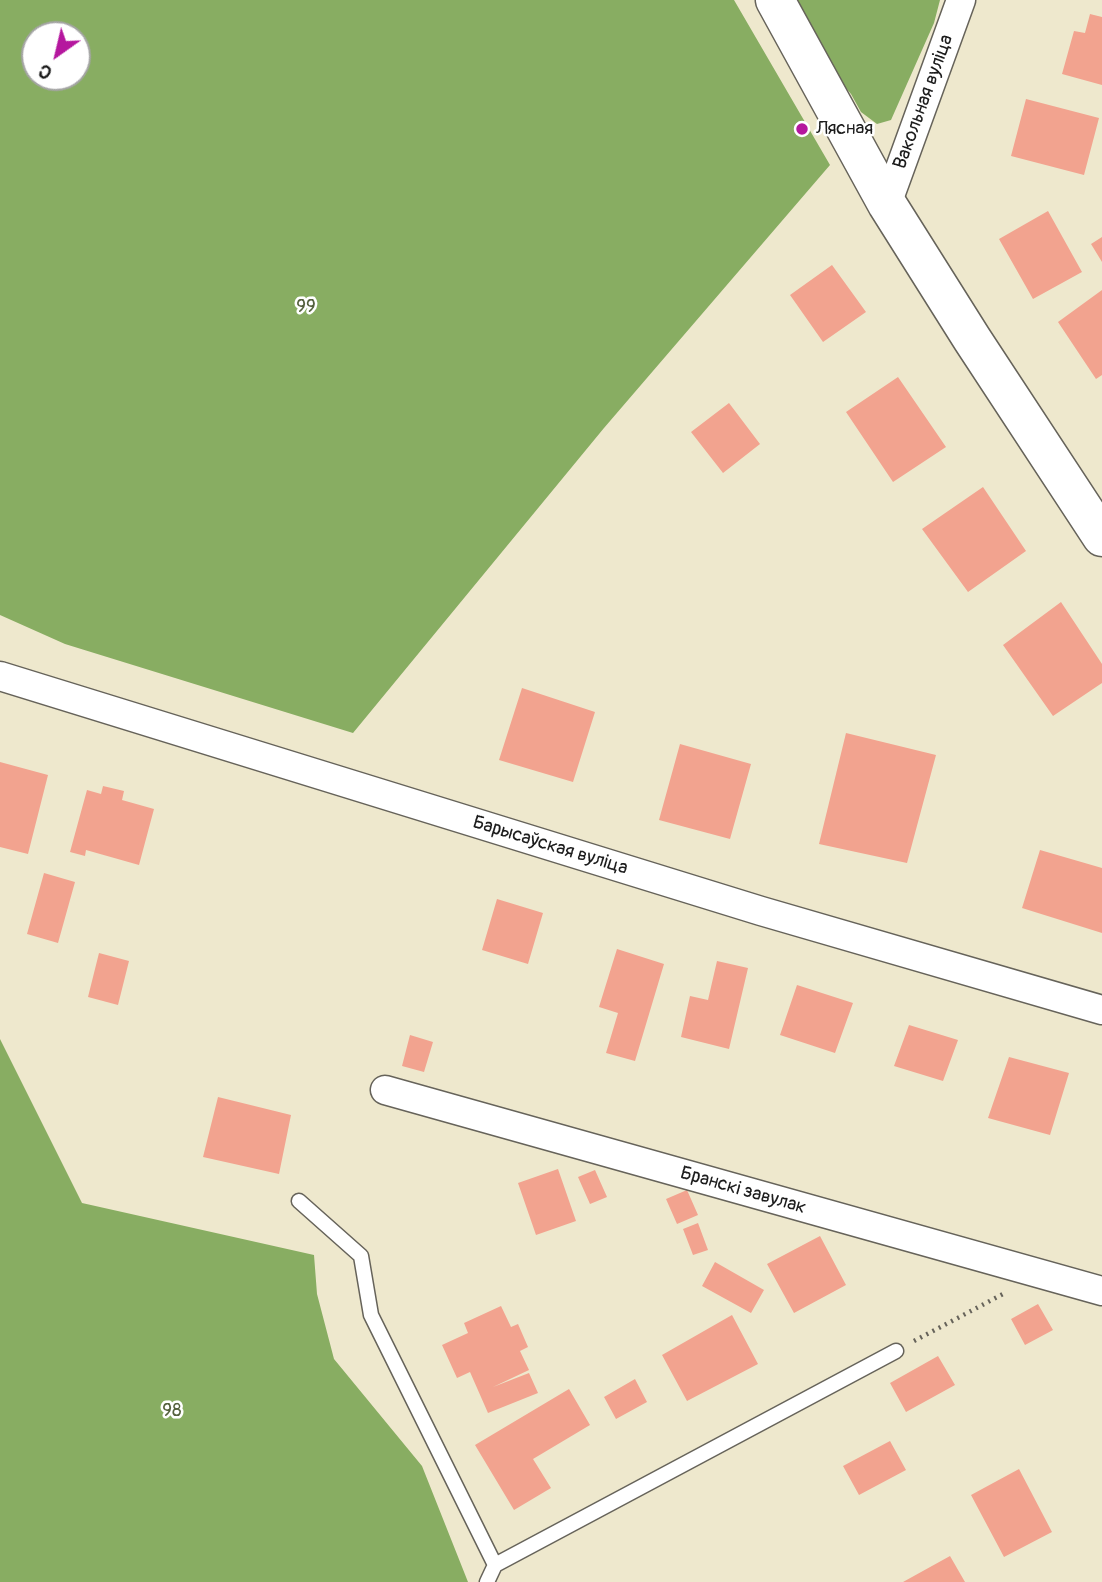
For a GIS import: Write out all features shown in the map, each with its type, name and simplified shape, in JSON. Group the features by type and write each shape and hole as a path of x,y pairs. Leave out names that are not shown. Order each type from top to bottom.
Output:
{"main road":[{"path":"775,0 887,204 1102,537"}],"street":[{"name":"Вакольная вуліца","path":"887,204 961,0"},
{"name":"Барысаўская вуліца","path":"0,676 761,911 1102,1010"},
{"name":"Бранскі завулак","path":"385,1090 1102,1291"}],"lane":[{"path":"299,1200 361,1256 371,1315 495,1565"},
{"path":"487,1582 495,1565 896,1350"}],"path":[{"path":"896,1350 1040,1275"}],"green space":[{"name":"99","path":"0,0 734,0 830,165 604,428 353,733 65,644 0,615"},
{"path":"793,0 940,0 934,23 891,120 877,124 861,112 839,80"},
{"name":"98","path":"0,1039 82,1203 314,1255 317,1294 334,1359 422,1466 468,1582 0,1582"}],"building":[{"path":"1090,14 1102,17 1102,85 1062,74 1074,31 1085,33"},
{"path":"1026,99 1099,118 1084,175 1011,156"},
{"path":"1048,211 1082,272 1033,299 999,239"},
{"path":"1102,237 1102,262 1091,244"},
{"path":"832,265 866,312 823,342 790,295"},
{"path":"1102,290 1102,375 1096,379 1058,322"},
{"path":"898,377 946,447 893,482 846,412"},
{"path":"729,403 760,444 723,473 691,432"},
{"path":"983,487 1026,551 968,592 922,529"},
{"path":"1061,602 1102,664 1102,683 1053,716 1003,645"},
{"path":"522,688 595,712 573,782 499,760"},
{"path":"846,733 936,755 907,863 819,844"},
{"path":"680,744 751,764 730,839 659,820"},
{"path":"0,762 48,775 28,854 0,847"},
{"path":"103,786 124,791 122,800 154,809 139,865 86,850 85,856 70,852 87,790 101,794"},
{"path":"1040,850 1102,868 1102,933 1022,908"},
{"path":"44,873 75,882 58,943 27,934"},
{"path":"497,899 543,913 528,964 482,950"},
{"path":"617,949 664,964 635,1061 606,1053 618,1013 599,1007"},
{"path":"99,953 129,961 118,1005 88,997"},
{"path":"717,961 748,968 729,1049 681,1037 690,996 708,1000"},
{"path":"797,985 853,1003 835,1053 780,1035"},
{"path":"909,1025 958,1040 943,1081 894,1066"},
{"path":"410,1035 433,1042 424,1072 402,1066"},
{"path":"1009,1057 1069,1073 1050,1135 988,1118"},
{"path":"218,1097 291,1115 279,1174 203,1157"},
{"path":"558,1169 576,1221 536,1235 518,1183"},
{"path":"595,1170 607,1197 590,1204 578,1177"},
{"path":"687,1190 698,1215 677,1224 666,1199"},
{"path":"698,1223 708,1250 693,1255 683,1229"},
{"path":"820,1236 846,1285 794,1313 767,1264"},
{"path":"715,1262 764,1290 751,1313 702,1286"},
{"path":"1038,1304 1053,1330 1025,1345 1011,1319"},
{"path":"501,1306 511,1327 518,1324 528,1347 520,1351 529,1370 493,1387 529,1373 538,1393 488,1413 470,1372 457,1378 442,1345 468,1333 464,1323"},
{"path":"732,1315 758,1364 687,1401 662,1355"},
{"path":"938,1356 955,1385 906,1412 890,1383"},
{"path":"635,1379 647,1402 616,1419 604,1397"},
{"path":"569,1389 590,1425 533,1459 551,1488 514,1510 475,1445"},
{"path":"890,1441 906,1470 859,1495 843,1466"},
{"path":"1019,1469 1052,1532 1004,1557 971,1495"},
{"path":"950,1556 965,1582 903,1582"}],"place":[{"name":"Лясная","path":"802,129"}]}
